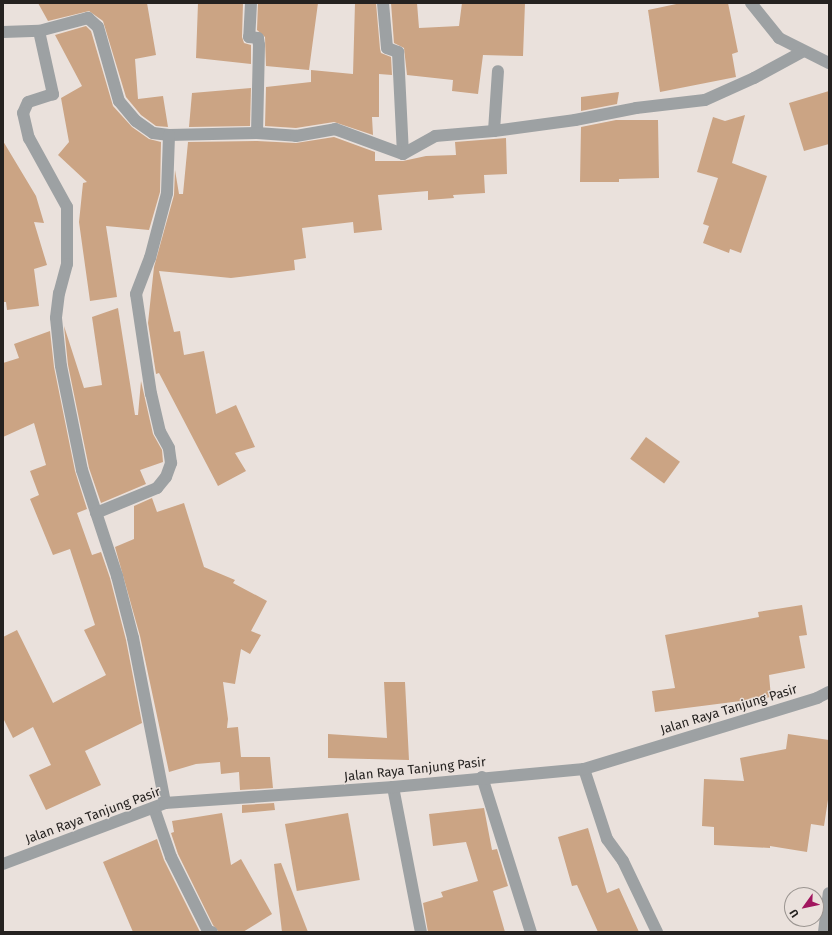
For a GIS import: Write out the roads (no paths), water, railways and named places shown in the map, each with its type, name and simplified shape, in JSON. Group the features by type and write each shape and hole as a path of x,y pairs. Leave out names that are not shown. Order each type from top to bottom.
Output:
{"street":[{"path":"251,3 248,37 258,38 259,45 257,133"},
{"path":"383,3 387,48 398,52 403,154"},
{"path":"751,3 779,38 802,52 829,63"},
{"path":"3,32 39,31 88,18 98,26 119,101 136,121 153,133 169,135 257,133 296,136 335,129 403,154 435,136 494,132 575,120 636,108 705,100 754,78 802,52"},
{"path":"39,31 53,94 28,102 24,113 29,138 67,207 67,264 59,293 56,318 61,366 82,470 117,576 133,638 160,805 172,857 208,930 212,932"},
{"path":"494,132 498,71"},
{"path":"96,513 157,488 166,478 171,463 169,448 160,432 151,394 136,294 150,258 166,193 169,135"},
{"name":"Jalan Raya Tanjung Pasir","path":"3,864 160,805 393,787 482,777 584,769 816,698 829,692"},
{"path":"584,769 607,839 623,860 657,932"},
{"path":"482,777 531,932"},
{"path":"393,787 422,932"},
{"path":"824,932 829,893"}]}
